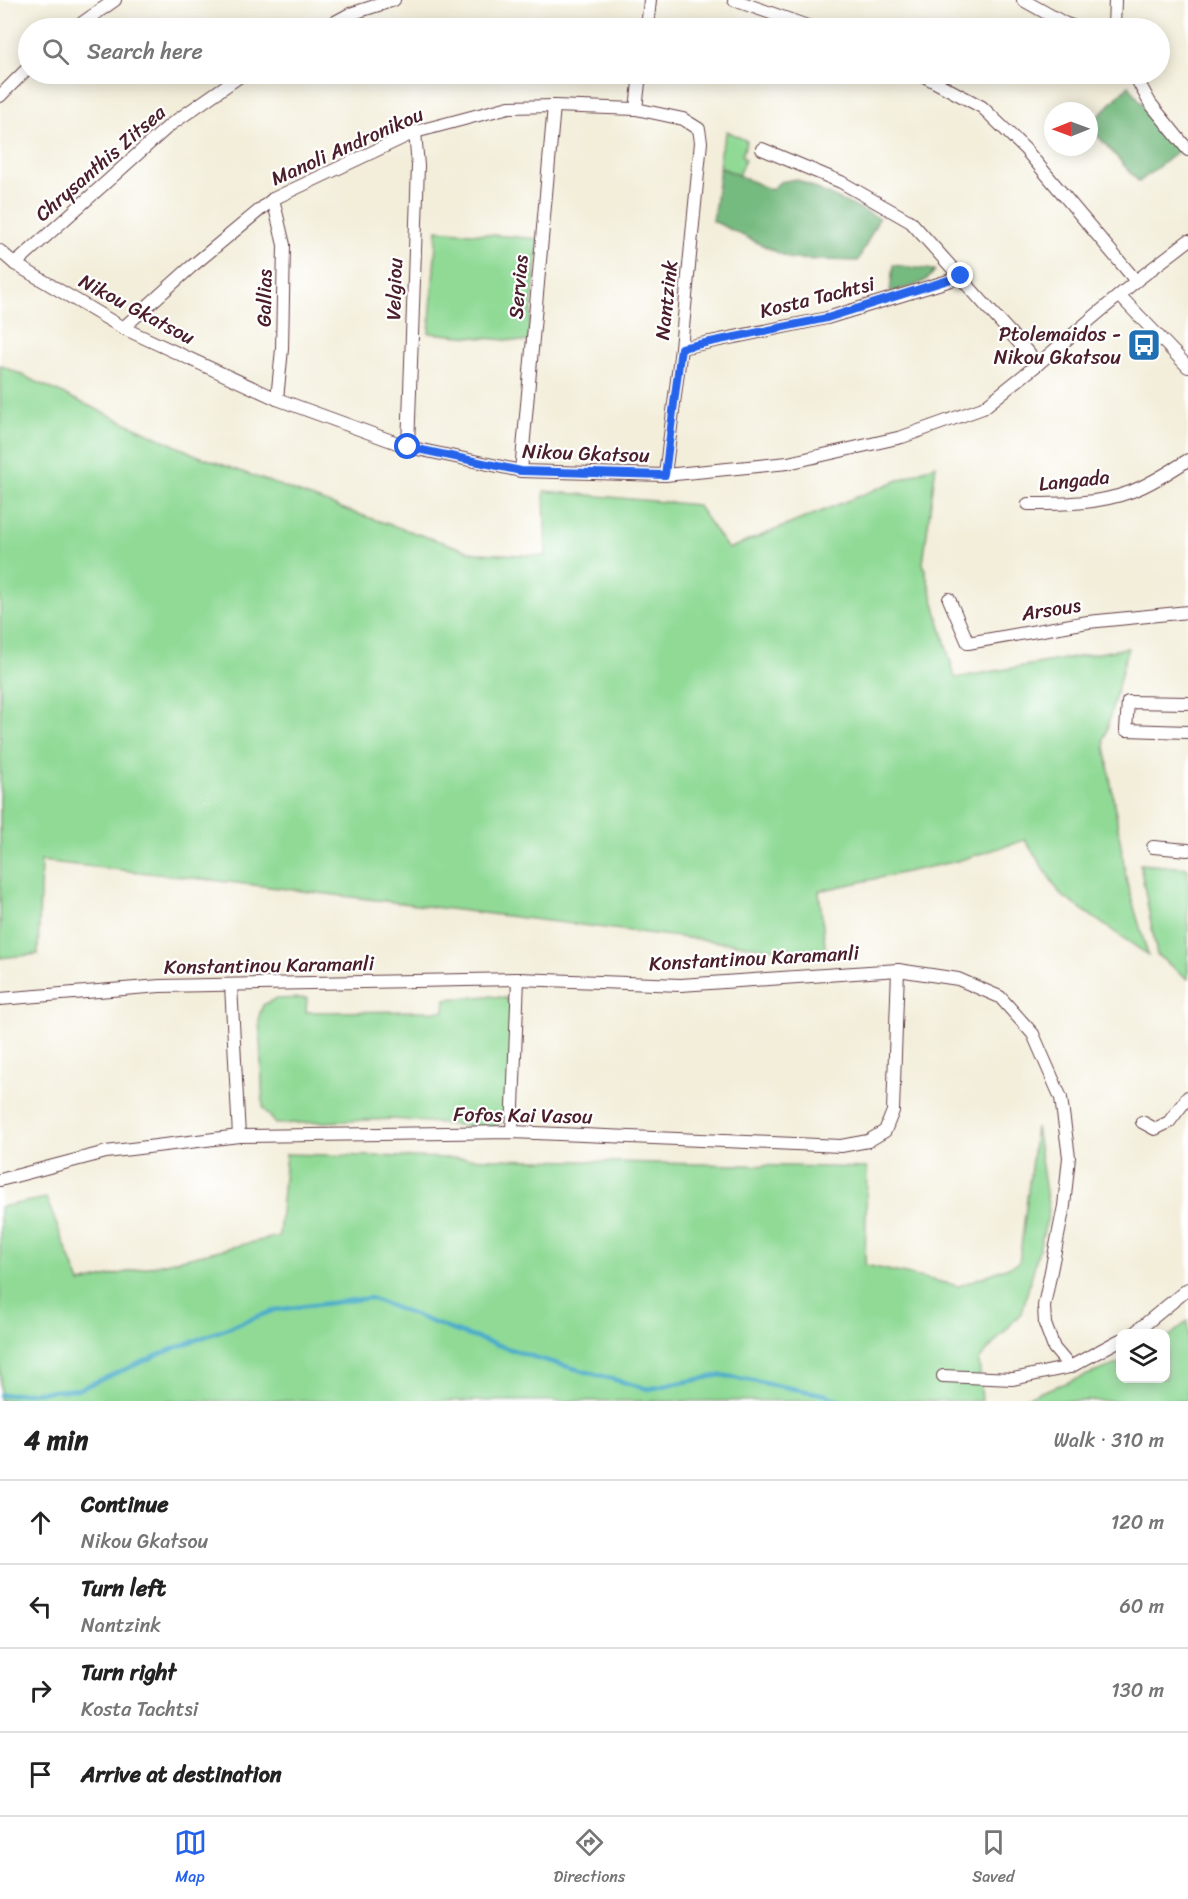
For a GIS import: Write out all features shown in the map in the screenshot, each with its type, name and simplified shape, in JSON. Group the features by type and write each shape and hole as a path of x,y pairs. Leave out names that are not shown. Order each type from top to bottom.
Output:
{"street":[{"path":"89,18 115,0"},
{"path":"343,18 394,0"},
{"path":"647,18 650,0"},
{"path":"734,0 785,18"},
{"path":"1023,0 1055,18"},
{"path":"1114,18 1115,0"},
{"path":"0,96 18,78"},
{"name":"Chrysanthis Zitsea","path":"15,264 170,125 229,84"},
{"path":"636,109 639,84"},
{"path":"939,84 982,107 1025,149 1136,281"},
{"path":"1139,84 1149,103 1188,150"},
{"name":"Manoli Andronikou","path":"123,328 191,267 273,199 416,132 509,107 554,106 636,109 683,119 699,129"},
{"name":"Servias","path":"521,471 554,106"},
{"name":"Nantzink","path":"665,475 681,348 701,142 699,129"},
{"name":"Velgiou","path":"408,447 418,166 416,132"},
{"path":"762,149 841,182 911,222 1038,364"},
{"name":"Gallias","path":"273,199 284,244 282,349 277,399"},
{"name":"Nikou Gkatsou","path":"0,251 15,264 123,328 277,399 408,447 521,471 665,475 788,463 902,438 983,408 1136,281 1188,241"},
{"name":"Kosta Tachtsi","path":"681,348 827,318 961,276"},
{"path":"1120,296 1188,367"},
{"name":"Langada","path":"1028,504 1094,501 1129,493 1156,480 1188,460"},
{"name":"Arsous","path":"949,599 968,643 1088,622 1188,612"},
{"path":"1188,703 1128,702 1126,730 1188,732"},
{"path":"1153,847 1188,850"},
{"name":"Konstantinou Karamanli","path":"0,999 160,986 518,979 681,985 898,970 958,979 1000,997 1033,1034 1061,1098 1069,1156 1064,1206 1044,1306 1045,1324 1054,1348 1070,1367"},
{"name":"Fofos Kai Vasou","path":"0,1180 106,1152 239,1136 512,1132 841,1146 868,1141 885,1131 893,1111 898,970"},
{"path":"512,1132 518,979"},
{"path":"231,985 239,1136"},
{"path":"1142,1122 1155,1129 1169,1122 1188,1097"},
{"path":"1139,1329 1188,1289"},
{"path":"943,1377 1013,1379 1070,1367 1116,1342"}],"green space":[{"path":"1129,85 1181,149 1139,182 1098,136 1098,117"},
{"path":"727,131 747,141 742,155 745,159 738,176 720,167 720,152"},
{"path":"720,167 771,190 780,182 796,179 879,218 858,261 791,259 713,221"},
{"path":"437,230 539,239 528,342 429,333"},
{"path":"893,265 935,270 921,283 890,292"},
{"path":"0,365 196,455 352,512 475,553 546,556 544,491 697,505 728,549 936,465 923,563 955,678 1128,648 1104,740 1127,883 1148,955 1061,895 1025,840 957,861 819,891 826,955 41,861 38,954 0,958"},
{"path":"1140,864 1188,868 1188,979 1157,955"},
{"path":"489,996 506,998 514,1009 508,1119 492,1128 394,1119 276,1124 263,1108 259,1016 263,1005 275,999 307,998 306,1012 444,1011 445,999"},
{"path":"1036,1127 1049,1212 1022,1312 979,1360 982,1401 0,1401 0,1207 46,1198 80,1283 279,1236 286,1154 867,1168 865,1265 959,1286 1019,1263"},
{"path":"1188,1321 1188,1401 1016,1401 1116,1364 1116,1383 1170,1383 1170,1336"}],"waterway":[{"path":"0,1395 79,1389 175,1348 275,1310 370,1298 455,1331 537,1358 648,1389 721,1375 827,1395 839,1401"}],"place":[{"name":"Ptolemaidos - Nikou Gkatsou","path":"1144,345"}],"route":[{"path":"408,447 521,471 665,475 681,348 827,318 961,276"}]}
